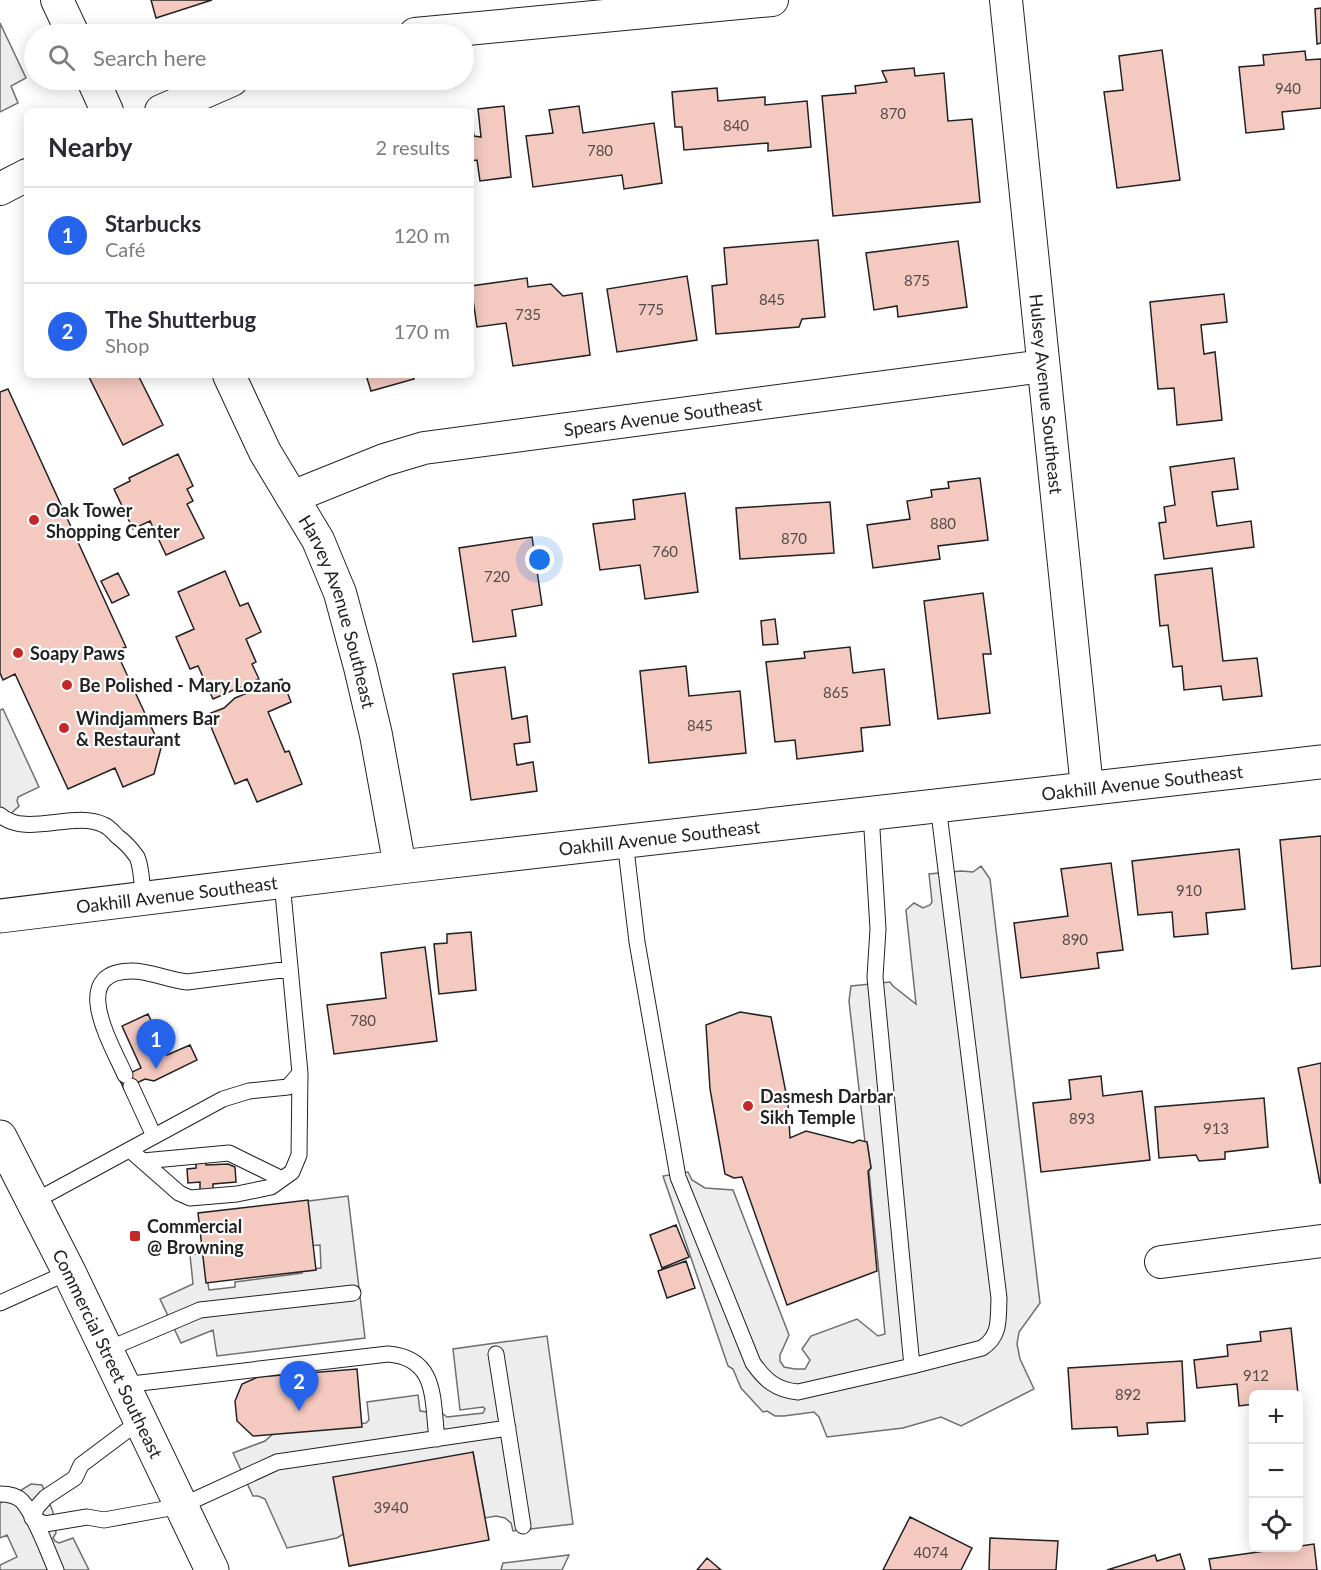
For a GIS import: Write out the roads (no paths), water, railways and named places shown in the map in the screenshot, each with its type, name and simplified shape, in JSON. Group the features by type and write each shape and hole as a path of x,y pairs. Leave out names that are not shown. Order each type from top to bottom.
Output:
{"street":[{"path":"57,0 68,24"},
{"path":"474,28 771,0"},
{"name":"Hulsey Avenue Southeast","path":"1006,0 1087,788"},
{"path":"98,90 106,108"},
{"path":"168,108 209,90"},
{"path":"0,189 24,177"},
{"name":"Spears Avenue Southeast","path":"292,497 384,460 424,448 1043,366"},
{"name":"Harvey Avenue Southeast","path":"230,378 265,452 318,540 340,593 376,735 400,867"},
{"name":"Oakhill Avenue Southeast","path":"0,916 400,867 1321,762"},
{"name":"Commercial Street Southeast","path":"0,1137 69,1272 212,1570"},
{"path":"1161,1262 1321,1241"}],"lane":[{"path":"625,842 637,942 678,1177 753,1363 773,1386 798,1392 982,1348 991,1342 997,1329 999,1298 997,1275 938,805"},
{"path":"871,813 878,929 875,977 912,1366"},
{"path":"0,815 19,823 81,820 104,825 123,840 138,859 143,898"},
{"path":"130,1150 179,1193 190,1198 237,1194 271,1187 292,1172 299,1155 300,1073 282,882"},
{"path":"154,1136 98,1012 98,995 102,983 109,975 120,972 134,971 172,981 187,982 290,969"},
{"path":"33,1202 223,1099 249,1091 288,1087 300,1073"},
{"path":"143,1161 229,1153 282,1179"},
{"path":"0,1303 69,1272"},
{"path":"106,1350 200,1310 353,1293"},
{"path":"123,1386 388,1354 403,1355 420,1367 429,1378 437,1438"},
{"path":"496,1354 524,1526"},
{"path":"32,1518 36,1507 46,1497 75,1478 81,1465 141,1420"},
{"path":"32,1518 45,1524 87,1517 104,1521 182,1506 277,1462 508,1428"},
{"path":"0,1494 9,1494 22,1501 56,1570"}],"place":[{"name":"Oak Tower Shopping Center","path":"34,520"},
{"name":"Soapy Paws","path":"18,653"},
{"name":"Be Polished - Mary Lozano","path":"67,685"},
{"name":"Windjammers Bar & Restaurant","path":"64,728"},
{"name":"Starbucks","path":"156,1069"},
{"name":"Dasmesh Darbar Sikh Temple","path":"748,1106"},
{"name":"Commercial @ Browning","path":"135,1236"},
{"name":"The Shutterbug","path":"299,1411"}]}
